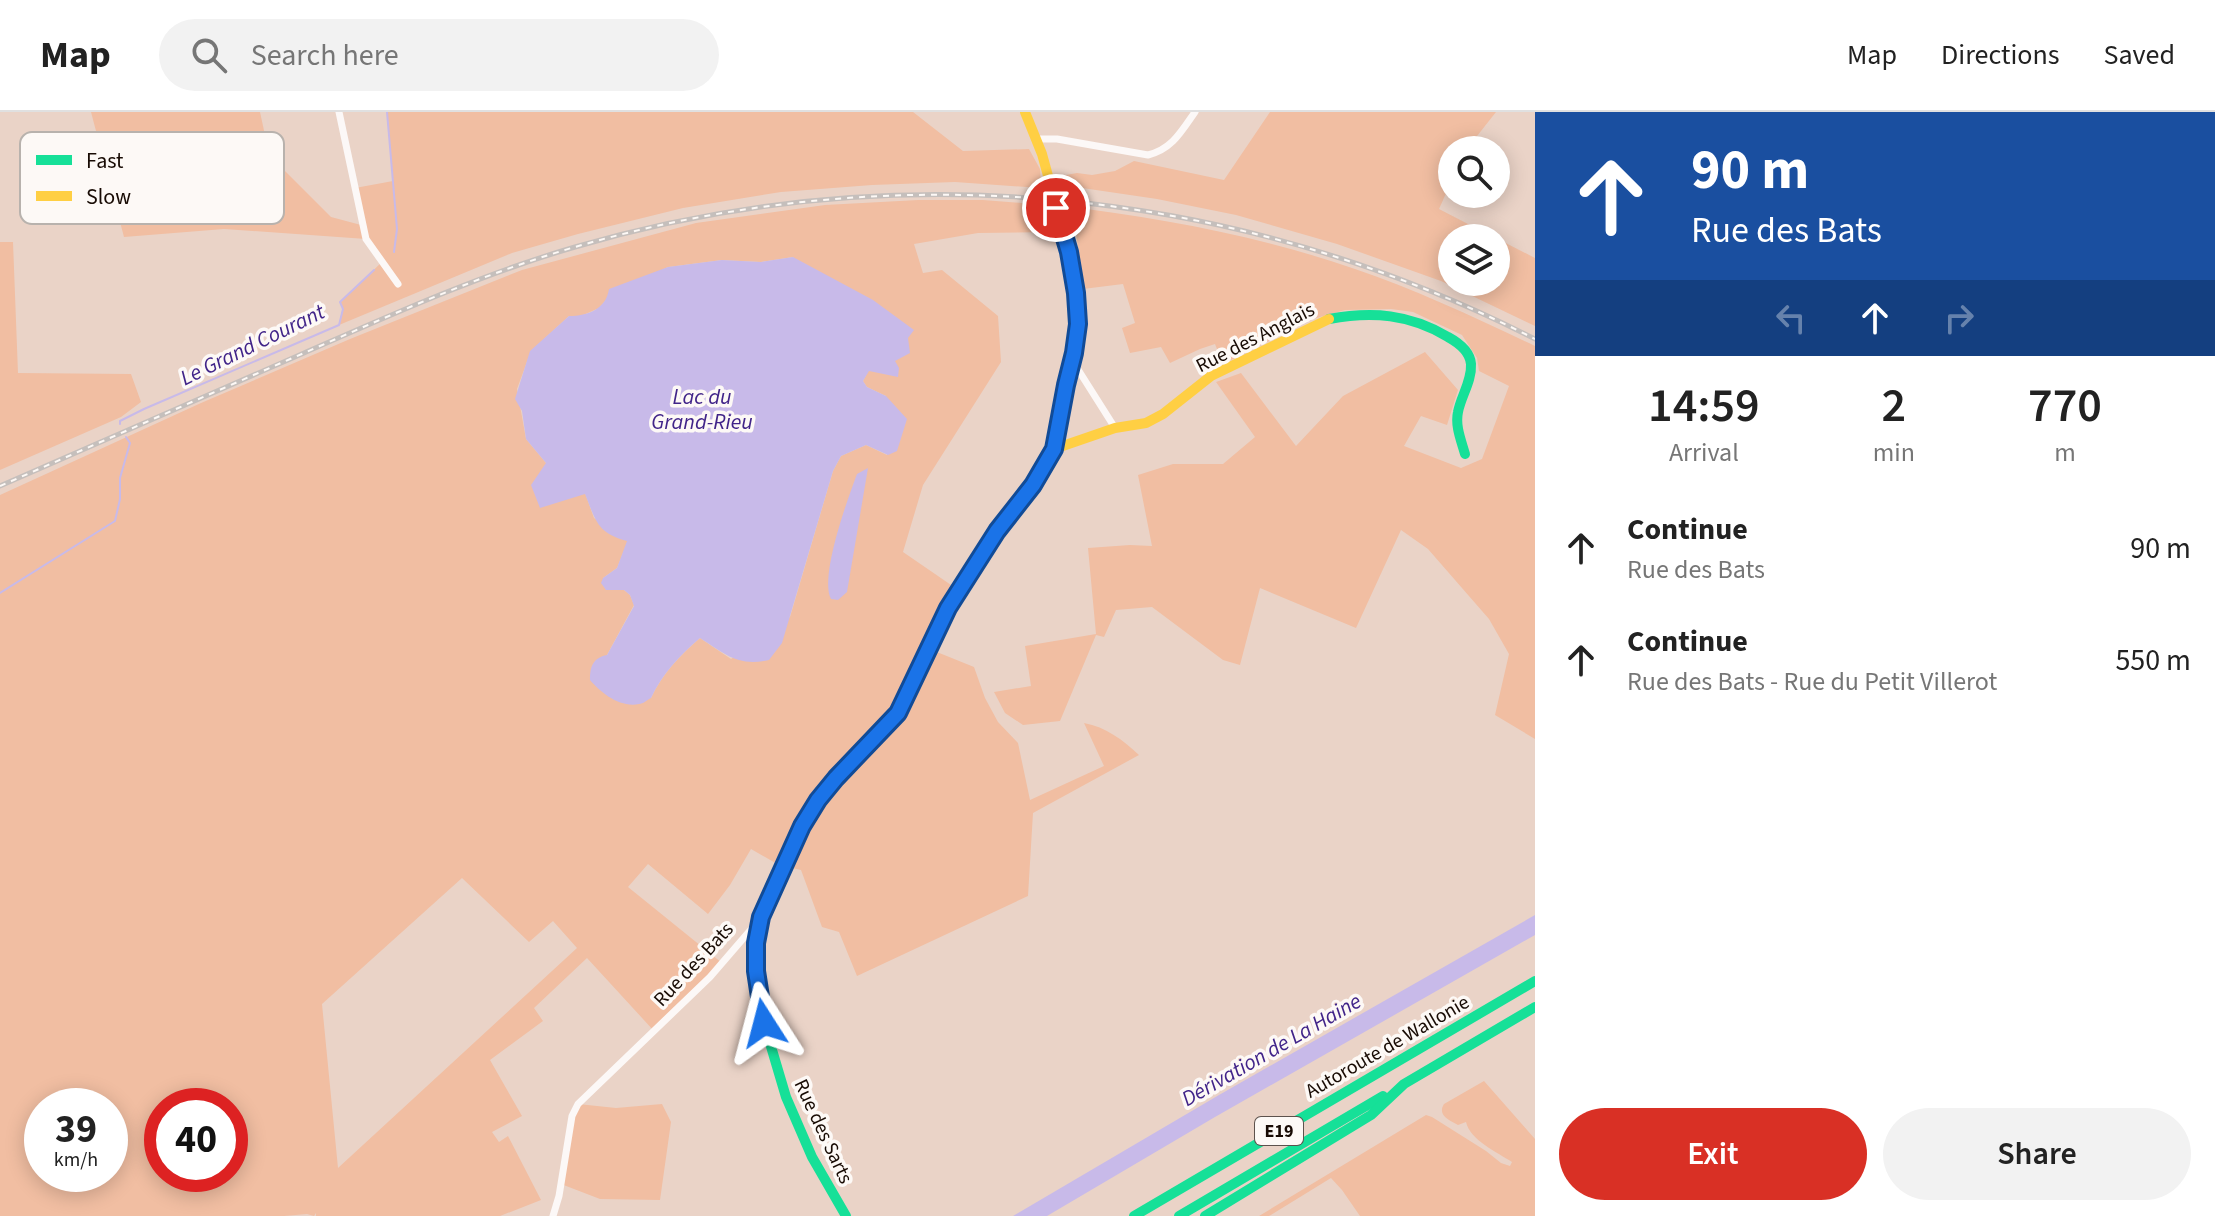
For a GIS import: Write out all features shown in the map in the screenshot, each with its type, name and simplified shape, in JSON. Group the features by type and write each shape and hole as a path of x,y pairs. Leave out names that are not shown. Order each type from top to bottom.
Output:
{"main road":[{"name":"Rue des Bats","path":"761,917 810,813 836,778 898,713 948,608 997,531 1033,485 1054,449 1078,324 1076,293 1069,252 1042,154 1025,112"},
{"name":"Rue des Anglais","path":"1054,449 1115,428 1146,423 1163,414 1211,376 1324,320 1390,313 1414,319 1440,331 1468,354 1471,368 1457,414 1465,454"},
{"name":"Rue des Sarts","path":"761,917 756,943 756,971 769,1047 799,1129 846,1216"},
{"name":"Autoroute de Wallonie","path":"1134,1216 1535,981"},
{"name":"Autoroute de Wallonie","path":"1205,1216 1371,1115 1404,1084 1535,1007"},
{"name":"E19","path":"1179,1216 1404,1084"}],"street":[{"path":"339,112 366,239 398,284"},
{"path":"1036,139 1057,139 1148,155 1170,145 1195,112"},
{"path":"1072,360 1115,428"},
{"name":"Rue des Bats","path":"553,1216 572,1116 578,1104 710,977 761,917"}],"shaded area":[{"path":"91,112 260,112 264,132 96,132"},
{"path":"387,112 913,112 963,151 1029,149 1040,169 1041,188 955,182 872,185 781,192 683,208 512,253 339,325 343,310 340,302 382,262 366,239 224,229 124,237 121,224 284,224 284,170 331,217 361,225 355,188 393,181"},
{"path":"1270,112 1496,112 1477,136 1438,136 1438,208 1468,224 1438,224 1438,280 1337,244 1236,215 1062,185 1066,175 1115,171 1134,161 1224,180"},
{"path":"918,200 983,200 1046,205 1052,232 978,233 914,244 923,273 942,270 998,316 1001,362 923,485 903,552 954,587 922,646 974,667 998,722 1018,743 1030,800 1104,766 1084,723 1114,735 1139,755 1033,813 1028,896 857,976 839,932 822,927 801,870 779,865 751,849 708,914 648,864 628,887 722,963 654,1031 587,958 534,1008 543,1021 490,1060 522,1116 492,1132 499,1142 508,1136 541,1200 500,1216 316,1216 316,1213 314,1216 0,1216 0,495 201,403 522,270 696,223 825,205","holes":["793,257 868,371 863,381 867,387 886,396 887,455 866,445 841,456 833,471 790,617 731,659 700,638 672,665 651,698 607,655 634,605 624,590 606,590 603,578 617,568 628,541 594,518 585,493 546,463 526,439 517,389 531,351 569,316 581,316 599,308 607,299 668,267 722,260 761,262","462,878 529,942 553,921 577,948 338,1168 322,1004"]},
{"path":"1062,206 1210,230 1319,257 1424,295 1535,346 1535,739 1495,715 1509,654 1489,619 1428,549 1401,530 1356,628 1260,588 1240,665 1223,660 1152,607 1116,610 1104,637 1096,635 1060,721 1023,725 1005,713 994,692 1031,686 1025,646 1096,634 1088,548 1152,546 1138,475 1173,464 1223,464 1255,437 1216,382 1241,373 1296,446 1343,396 1425,352 1458,390 1447,425 1421,416 1404,446 1461,468 1482,459 1509,386 1479,371 1477,358 1462,335 1413,312 1391,309 1345,310 1313,319 1223,364 1215,344 1170,363 1161,347 1130,353 1122,328 1135,323 1123,284 1083,289 1076,231 1068,231"},
{"path":"0,242 13,242 18,373 131,374 141,402 121,417 0,470"},
{"path":"1510,245 1535,258 1535,326 1472,296 1510,296"},
{"path":"1484,1081 1535,1139 1535,1216 1360,1216 1331,1178 1269,1216 1259,1216 1426,1115 1510,1166 1512,1162 1478,1140 1466,1122 1458,1125 1445,1117 1442,1111 1444,1104"},
{"path":"578,1104 616,1108 662,1104 671,1122 660,1200 600,1199 561,1184 572,1116"}],"water":[{"name":"Lac du Grand-Rieu","path":"793,257 873,300 914,330 908,338 910,353 895,361 899,368 898,377 869,371 863,381 867,387 886,396 907,419 897,451 888,455 866,445 841,456 833,471 782,643 769,660 740,660 700,638 672,665 651,698 632,705 618,702 594,685 590,675 593,663 607,655 634,606 630,595 624,590 606,590 601,583 617,568 627,541 603,530 585,494 540,508 531,485 546,463 526,439 522,411 515,399 530,351 569,316 583,315 600,306 609,289 668,267 722,260 761,262"},
{"path":"868,468 847,592 838,600 831,599 829,574 836,537 857,474"},
{"path":"1535,915 1535,935 1047,1216 1013,1216 1219,1095"}],"waterway":[{"name":"Le Grand Courant","path":"387,112 397,229 394,252"},
{"name":"Le Grand Courant","path":"120,424 120,421 144,409 339,325 343,309 340,302 374,270"},
{"name":"Le Grand Courant","path":"0,593 115,521 120,499 120,478 130,443 126,437"}],"railway":[{"path":"0,486 371,324 506,269 575,247 696,218 819,200 942,195 1064,201 1185,218 1305,247 1421,288 1535,339"}],"traffic: fast":[{"path":"1329,319 1360,315 1405,319 1434,329 1463,348 1471,364 1457,417 1465,454"},
{"path":"846,1216 812,1157 786,1097 764,1023 756,971 756,943 761,917 802,826 836,778 898,713 948,608 988,545"},
{"path":"1134,1216 1535,981"},
{"path":"1205,1216 1371,1115 1404,1084 1535,1007"},
{"path":"1179,1216 1383,1096"}],"traffic: slow":[{"path":"988,545 1033,485 1054,449 1078,324 1069,252 1042,154 1025,112"},
{"path":"1054,449 1115,428 1146,423 1163,414 1211,376 1329,319"}],"route":[{"path":"764,1023 756,971 756,943 761,917 802,826 836,778 898,713 948,608 997,531 1033,485 1054,449 1078,324 1069,252 1056,208"}],"water label":[{"name":"Dérivation de La Haine","path":"1271,1049"}]}
